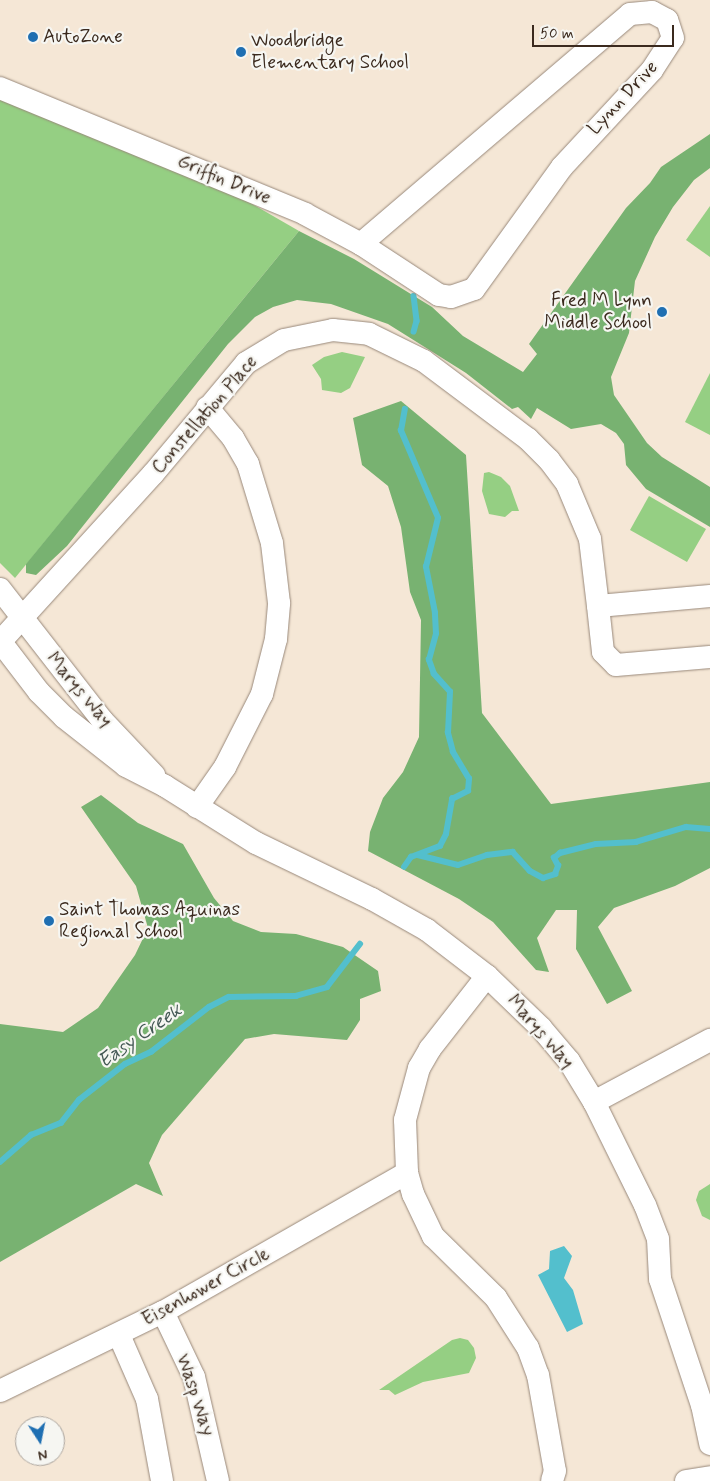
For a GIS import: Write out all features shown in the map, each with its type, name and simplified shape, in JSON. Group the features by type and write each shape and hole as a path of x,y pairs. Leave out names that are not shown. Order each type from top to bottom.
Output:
{"street":[{"name":"Lynn Drive","path":"361,244 630,14 652,12 667,20 672,28 670,44 652,70 562,167 479,283 464,295 451,298 437,294"},
{"name":"Griffin Drive","path":"0,88 305,214 361,244 437,294"},
{"name":"Constellation Place","path":"0,642 153,474 246,363 269,347 303,334 353,331 400,347 424,361 513,428 549,460 570,490 590,539 603,652 616,665 710,657"},
{"path":"197,807 225,767 262,694 276,639 279,603 272,544 248,464 233,438 208,407"},
{"name":"Marys Way","path":"0,589 102,720 165,786"},
{"path":"598,606 710,596"},
{"name":"Marys Way","path":"0,642 39,692 64,717 126,766 165,786 256,844 415,923 488,976 541,1028 569,1061 594,1102 623,1154 654,1227 660,1279 702,1405 710,1444"},
{"path":"488,976 430,1049 419,1068 405,1120 407,1173 413,1194 434,1236 496,1298 528,1348 541,1394 555,1471 552,1481"},
{"path":"594,1102 710,1040"},
{"name":"Eisenhower Circle","path":"0,1392 163,1312 407,1173"},
{"name":"Wasp Way","path":"163,1312 194,1377 218,1481"},
{"path":"119,1335 147,1399 162,1481"},
{"path":"686,1481 710,1477"}],"green space":[{"path":"0,97 235,194 299,231 15,578 0,563"},
{"path":"710,134 710,168 694,180 673,207 655,237 635,281 629,333 611,377 614,395 647,443 662,457 710,487 710,527 646,489 626,465 624,444 616,433 601,424 571,429 537,408 531,419 518,407 512,409 466,373 388,324 331,304 297,300 273,307 255,317 228,344 67,546 36,575 26,573 26,564 299,231 354,259 432,307 463,336 523,372 537,354 529,344 626,208 650,183 661,167"},
{"path":"710,206 710,257 686,240"},
{"path":"342,352 365,357 350,388 341,393 322,390 321,379 312,365 324,357"},
{"path":"710,373 710,435 685,422"},
{"path":"401,401 466,455 482,713 551,804 710,782 710,868 675,886 614,908 598,927 632,991 607,1004 576,949 577,910 556,910 537,938 549,972 536,970 493,922 459,899 368,851 370,832 383,798 403,772 419,737 421,620 410,592 401,527 388,486 362,465 353,418"},
{"path":"489,472 501,477 510,486 519,511 512,511 505,517 489,514 482,491 484,473"},
{"path":"649,496 706,529 687,562 630,530"},
{"path":"101,795 138,823 183,844 214,898 233,921 261,932 296,934 343,947 378,971 381,991 360,999 360,1020 347,1040 274,1034 245,1039 162,1135 149,1163 163,1196 136,1184 0,1262 0,1024 63,1032 98,1008 135,955 148,928 136,886 81,807"},
{"path":"710,1184 710,1220 702,1216 696,1200 699,1191"},
{"path":"460,1338 468,1340 474,1348 476,1358 469,1373 423,1382 395,1395 389,1390 379,1390 452,1340"}],"water":[{"path":"564,1246 572,1256 564,1278 573,1290 583,1324 567,1332 538,1275 549,1269 550,1251"}],"waterway":[{"name":"Easy Creek","path":"414,296 417,321 414,332"},
{"name":"Easy Creek","path":"404,867 411,857 440,846 446,834 452,799 468,791 469,779 453,752 448,733 450,692 434,674 429,660 436,634 435,613 426,567 438,518 401,431 405,409"},
{"path":"418,855 458,865 487,855 513,852 530,871 543,878 555,874 558,866 554,858 560,853 596,844 636,842 686,827 710,829"},
{"name":"Easy Creek","path":"0,1162 31,1135 61,1123 79,1100 125,1064 151,1052 209,1007 229,997 296,996 327,987 360,944"}],"place":[{"name":"AutoZone","path":"33,37"},
{"name":"Woodbridge Elementary School","path":"241,52"},
{"name":"Fred M Lynn Middle School","path":"662,312"},
{"name":"Saint Thomas Aquinas Regional School","path":"49,921"}]}
